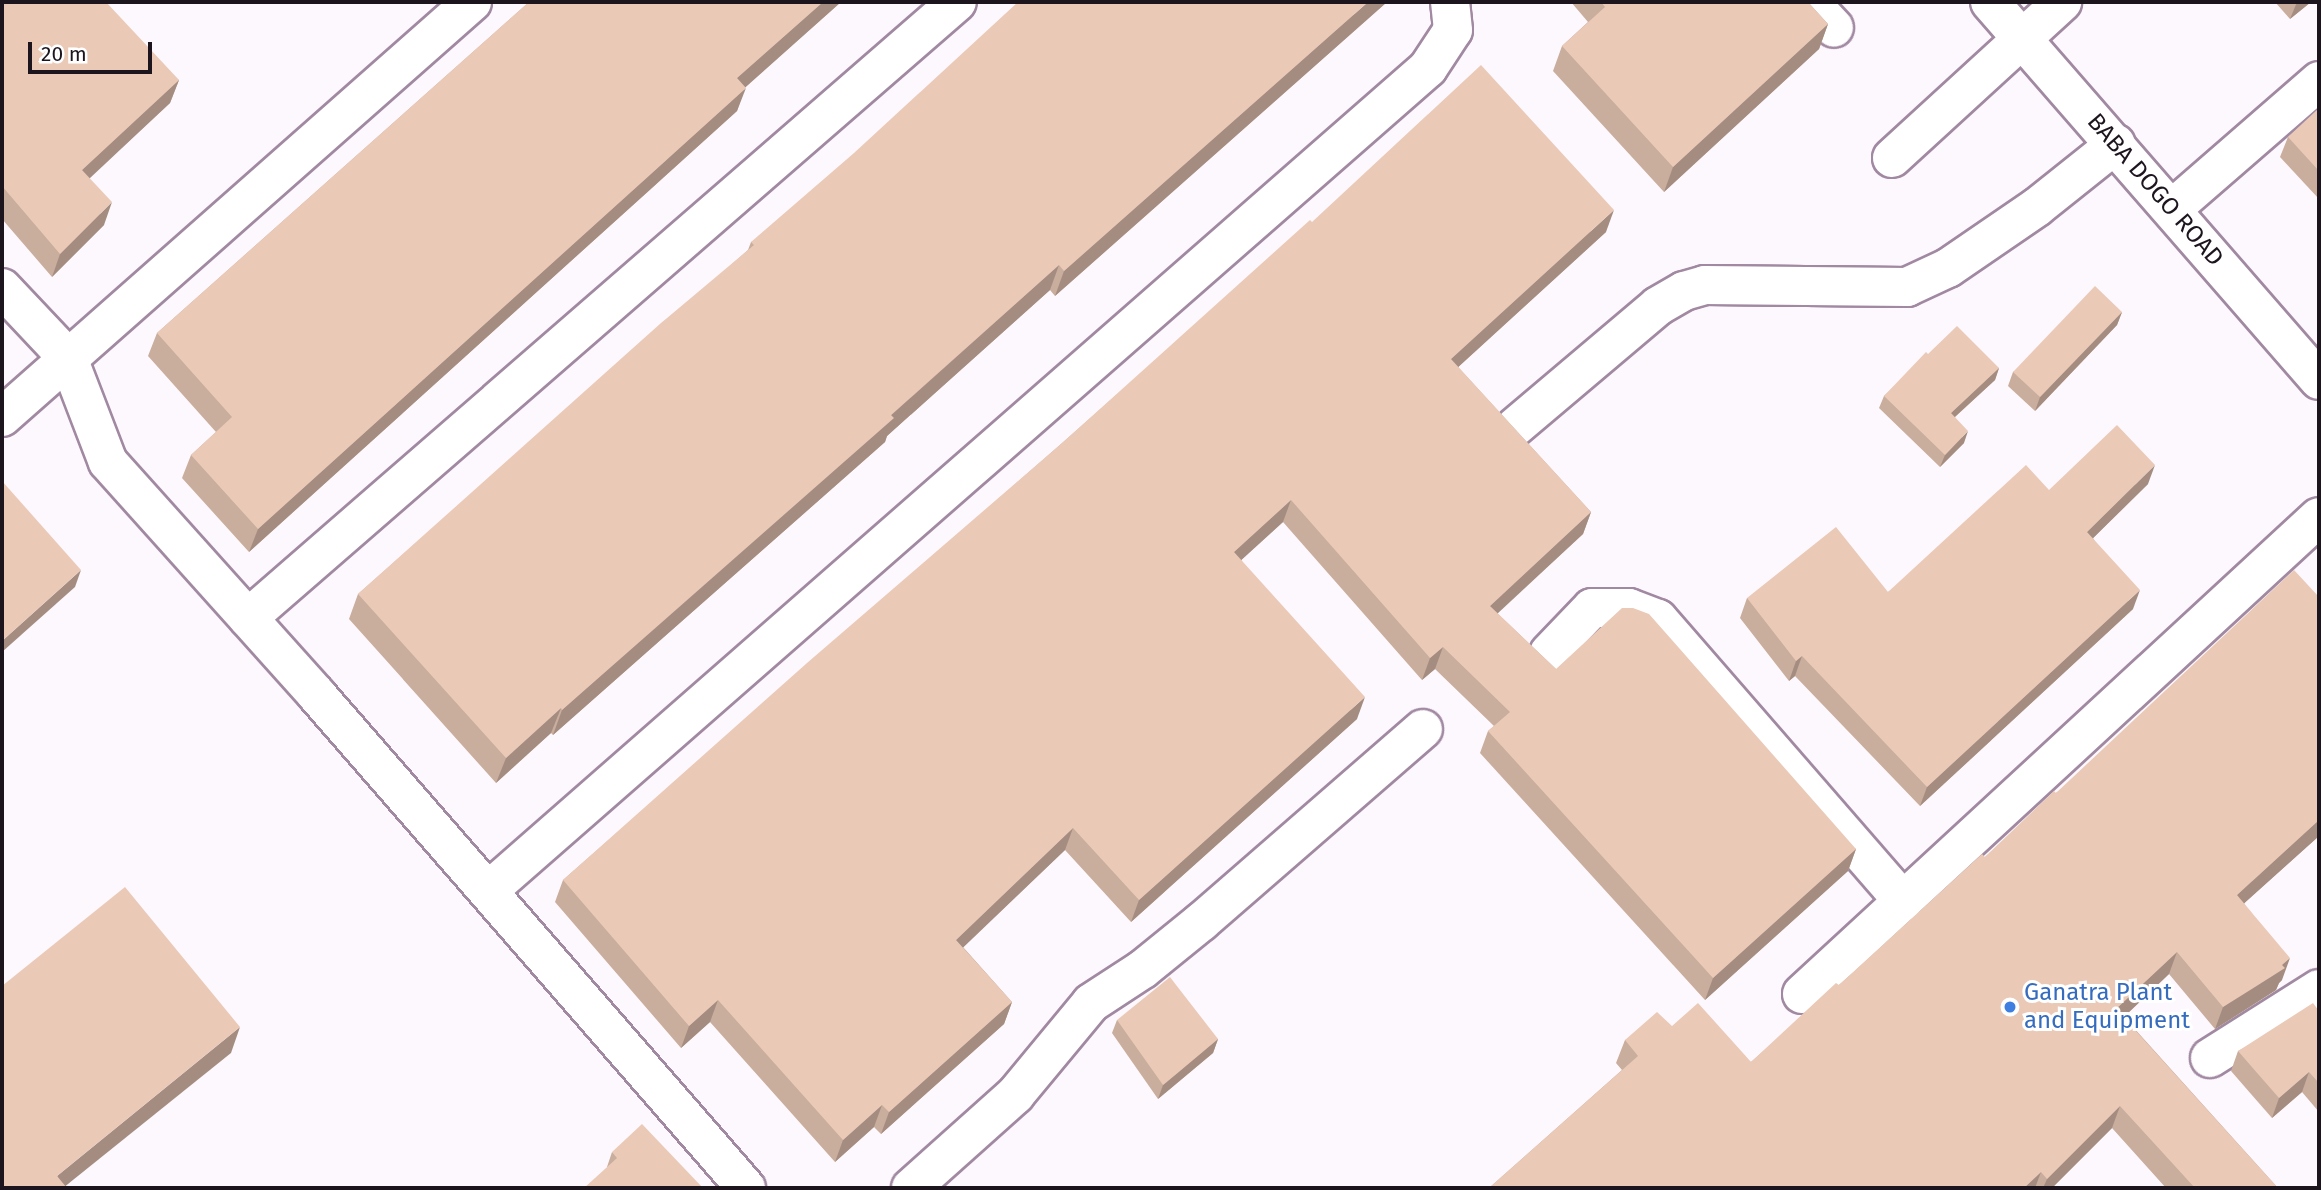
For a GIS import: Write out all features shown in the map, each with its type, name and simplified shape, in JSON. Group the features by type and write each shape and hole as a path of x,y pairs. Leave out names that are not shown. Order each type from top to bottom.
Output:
{"street":[{"path":"2,417 472,2"},
{"path":"248,618 957,2"},
{"path":"488,891 1428,68 1453,30 1450,2"},
{"name":"BABA DOGO ROAD","path":"1990,2 2319,380"},
{"path":"1892,158 2062,2"},
{"path":"2172,209 2314,97"},
{"path":"1515,427 1658,306 1684,291 1705,285 1907,287 1948,268 2037,207 2116,144"},
{"path":"2,288 68,358 108,462 488,891 746,1188"},
{"path":"1802,994 2319,517"},
{"path":"1549,653 1592,608 1629,608 1658,619 1903,901"},
{"path":"911,1188 1015,1095 1091,1003 1143,969 1201,922 1423,729"},
{"path":"2210,1058 2319,989"}],"building":[{"path":"2,2 106,2 179,80 82,170 112,202 60,254 2,186"},
{"path":"529,2 823,2 737,78 746,88 258,529 191,455 232,417 157,333"},
{"path":"1018,2 1368,2 1064,271 1059,265 891,415 894,418 506,758 358,594 661,323 754,245 751,242 854,153"},
{"path":"1601,2 1808,2 1828,24 1673,167 1562,46 1605,7"},
{"path":"1481,65 1614,210 1451,359 1591,512 1490,606 1556,669 1622,608 1633,608 1649,614 1856,849 1713,978 1488,731 1510,712 1443,647 1430,658 1291,500 1234,552 1365,697 1139,900 1073,828 956,940 1012,1002 889,1112 882,1105 843,1140 718,1000 689,1026 563,880 807,663 1061,444 1310,220 1312,222"},
{"path":"2319,110 2319,171 2288,137"},
{"path":"2095,286 2122,312 2040,397 2013,372"},
{"path":"1957,326 1999,368 1951,413 1968,431 1945,455 1884,396 1926,352 1928,354"},
{"path":"2117,425 2155,465 2087,532 2140,590 1927,787 1802,656 1796,661 1747,598 1836,527 1888,592 2026,465 2049,490"},
{"path":"2,481 81,570 2,641"},
{"path":"2294,570 2319,597 2319,820 2237,895 2290,958 2282,965 2285,968 2223,1007 2177,952 2116,1009 2278,1188 2195,1188 2120,1106 2047,1179 2041,1172 2024,1188 1489,1188 1638,1056 1625,1040 1657,1012 1672,1026 1698,1003 1751,1062 1982,854 1985,857 2054,791 2056,793"},
{"path":"125,887 240,1027 57,1176 67,1188 2,1188 2,986"},
{"path":"1170,977 1218,1039 1163,1085 1117,1020"},
{"path":"2313,1003 2319,1011 2319,1083 2309,1072 2279,1098 2238,1051"},
{"path":"642,1124 703,1188 584,1188 617,1158 612,1152"}],"place":[{"name":"Ganatra Plant and Equipment","path":"2010,1007"}]}
